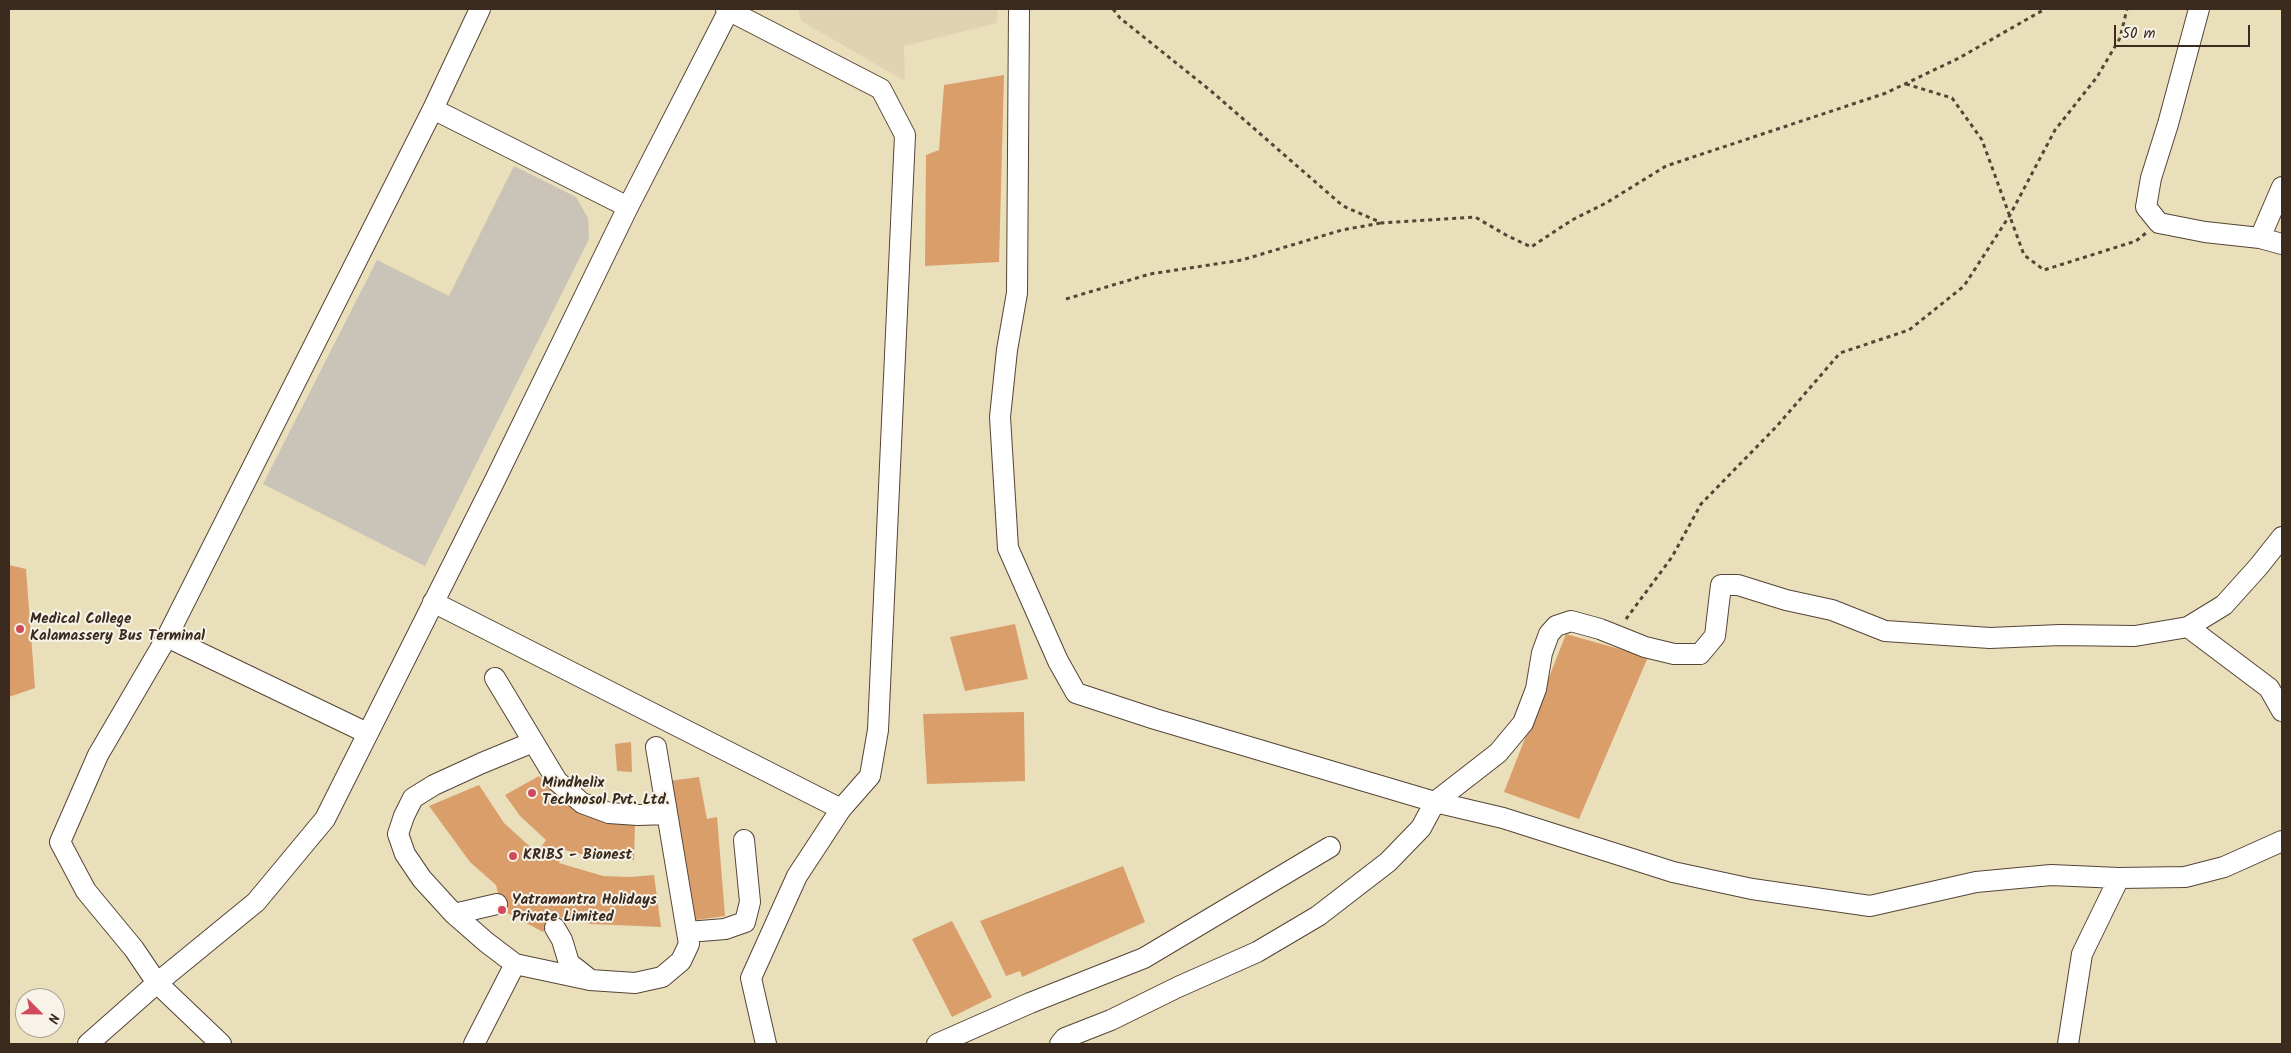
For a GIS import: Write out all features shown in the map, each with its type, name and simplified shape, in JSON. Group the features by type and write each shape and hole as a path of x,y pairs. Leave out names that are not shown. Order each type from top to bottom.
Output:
{"street":[{"path":"221,1044 157,983 134,949 86,891 60,842 98,755 166,637 433,109 480,9"},
{"path":"88,1044 157,983 241,915 262,894 325,819 727,9 881,89 905,135 878,730 870,776 841,809 797,876 751,978 766,1044"},
{"path":"1019,9 1017,293 1007,350 1000,417 1008,548 1058,661 1076,693 1154,719 1435,802 1504,818 1673,872 1752,889 1870,906 1976,882 2051,875 2119,878 2185,877 2224,867 2282,841"},
{"path":"2199,9 2168,124 2151,178 2146,208 2159,223 2205,232 2260,238 2282,244"},
{"path":"433,109 628,207"},
{"path":"2260,238 2282,187"},
{"path":"1060,1044 1065,1038 1111,1020 1178,987 1257,952 1318,916 1388,862 1421,828 1435,802 1498,753 1523,724 1536,688 1542,653 1549,634 1556,626 1571,620 1644,647 1674,654 1700,654 1715,636 1721,585 1738,585 1786,600 1832,610 1885,631 1990,638 2060,635 2135,636 2188,627 2224,605 2282,537"},
{"path":"433,602 841,809"},
{"path":"2188,627 2269,688 2282,711"},
{"path":"166,637 367,733"},
{"path":"495,678 557,781 582,803 609,813 667,814"},
{"path":"533,742 434,785 413,798 398,834 406,854 422,879 454,914 515,964 590,980 635,983 662,977 681,961 689,944 656,747"},
{"path":"688,932 725,929 745,922 750,902 744,840"},
{"path":"937,1044 1030,1002 1144,958 1330,847"},
{"path":"2068,1044 2082,954 2119,878"},
{"path":"454,914 496,904"},
{"path":"555,928 562,940 570,963 590,980"},
{"path":"474,1044 515,964"}],"path":[{"path":"1113,9 1120,18 1211,91 1343,206 1382,223"},
{"path":"1066,299 1150,274 1242,260 1342,230 1382,223 1475,216 1506,236 1531,246 1666,166 1886,93 1959,58 2045,9"},
{"path":"1614,635 1672,557 1701,504 1777,426 1840,353 1909,330 1964,286 2010,215 2055,130 2097,77 2120,38 2127,9"},
{"path":"1905,84 1952,98 1982,140 2024,255 2044,270 2136,241 2159,223"}],"shaded area":[{"path":"798,9 998,9 997,23 904,46 905,81 801,21"},
{"path":"514,166 576,197 588,218 589,239 425,566 263,484 377,260 449,296"}],"building":[{"path":"1004,75 999,262 925,266 926,155 939,150 944,85"},
{"name":"Medical College Kalamassery Bus Terminal","path":"9,565 26,569 35,688 9,697"},
{"path":"1015,624 1028,679 965,691 950,637"},
{"path":"1566,634 1648,657 1579,819 1504,792"},
{"path":"1024,712 1025,781 927,784 923,714"},
{"path":"631,742 632,772 617,771 615,744"},
{"name":"KRIBS - Bionest","path":"539,776 555,794 579,812 635,823 634,860 598,858 564,850 559,863 603,876 630,877 654,875 661,927 591,924 554,916 543,932 502,910 496,885 470,862 429,806 479,785 504,823 537,853 546,840 520,816 505,795"},
{"path":"699,777 707,819 717,817 725,916 689,921 669,781"},
{"path":"1123,866 1145,922 1022,977 1020,971 1006,976 980,921"},
{"path":"952,921 992,997 952,1017 912,939"}],"place":[{"name":"Medical College Kalamassery Bus Terminal","path":"20,629"},
{"name":"Mindhelix Technosol Pvt. Ltd.","path":"532,793"},
{"name":"KRIBS - Bionest","path":"513,856"},
{"name":"Yatramantra Holidays Private Limited","path":"502,910"}]}
